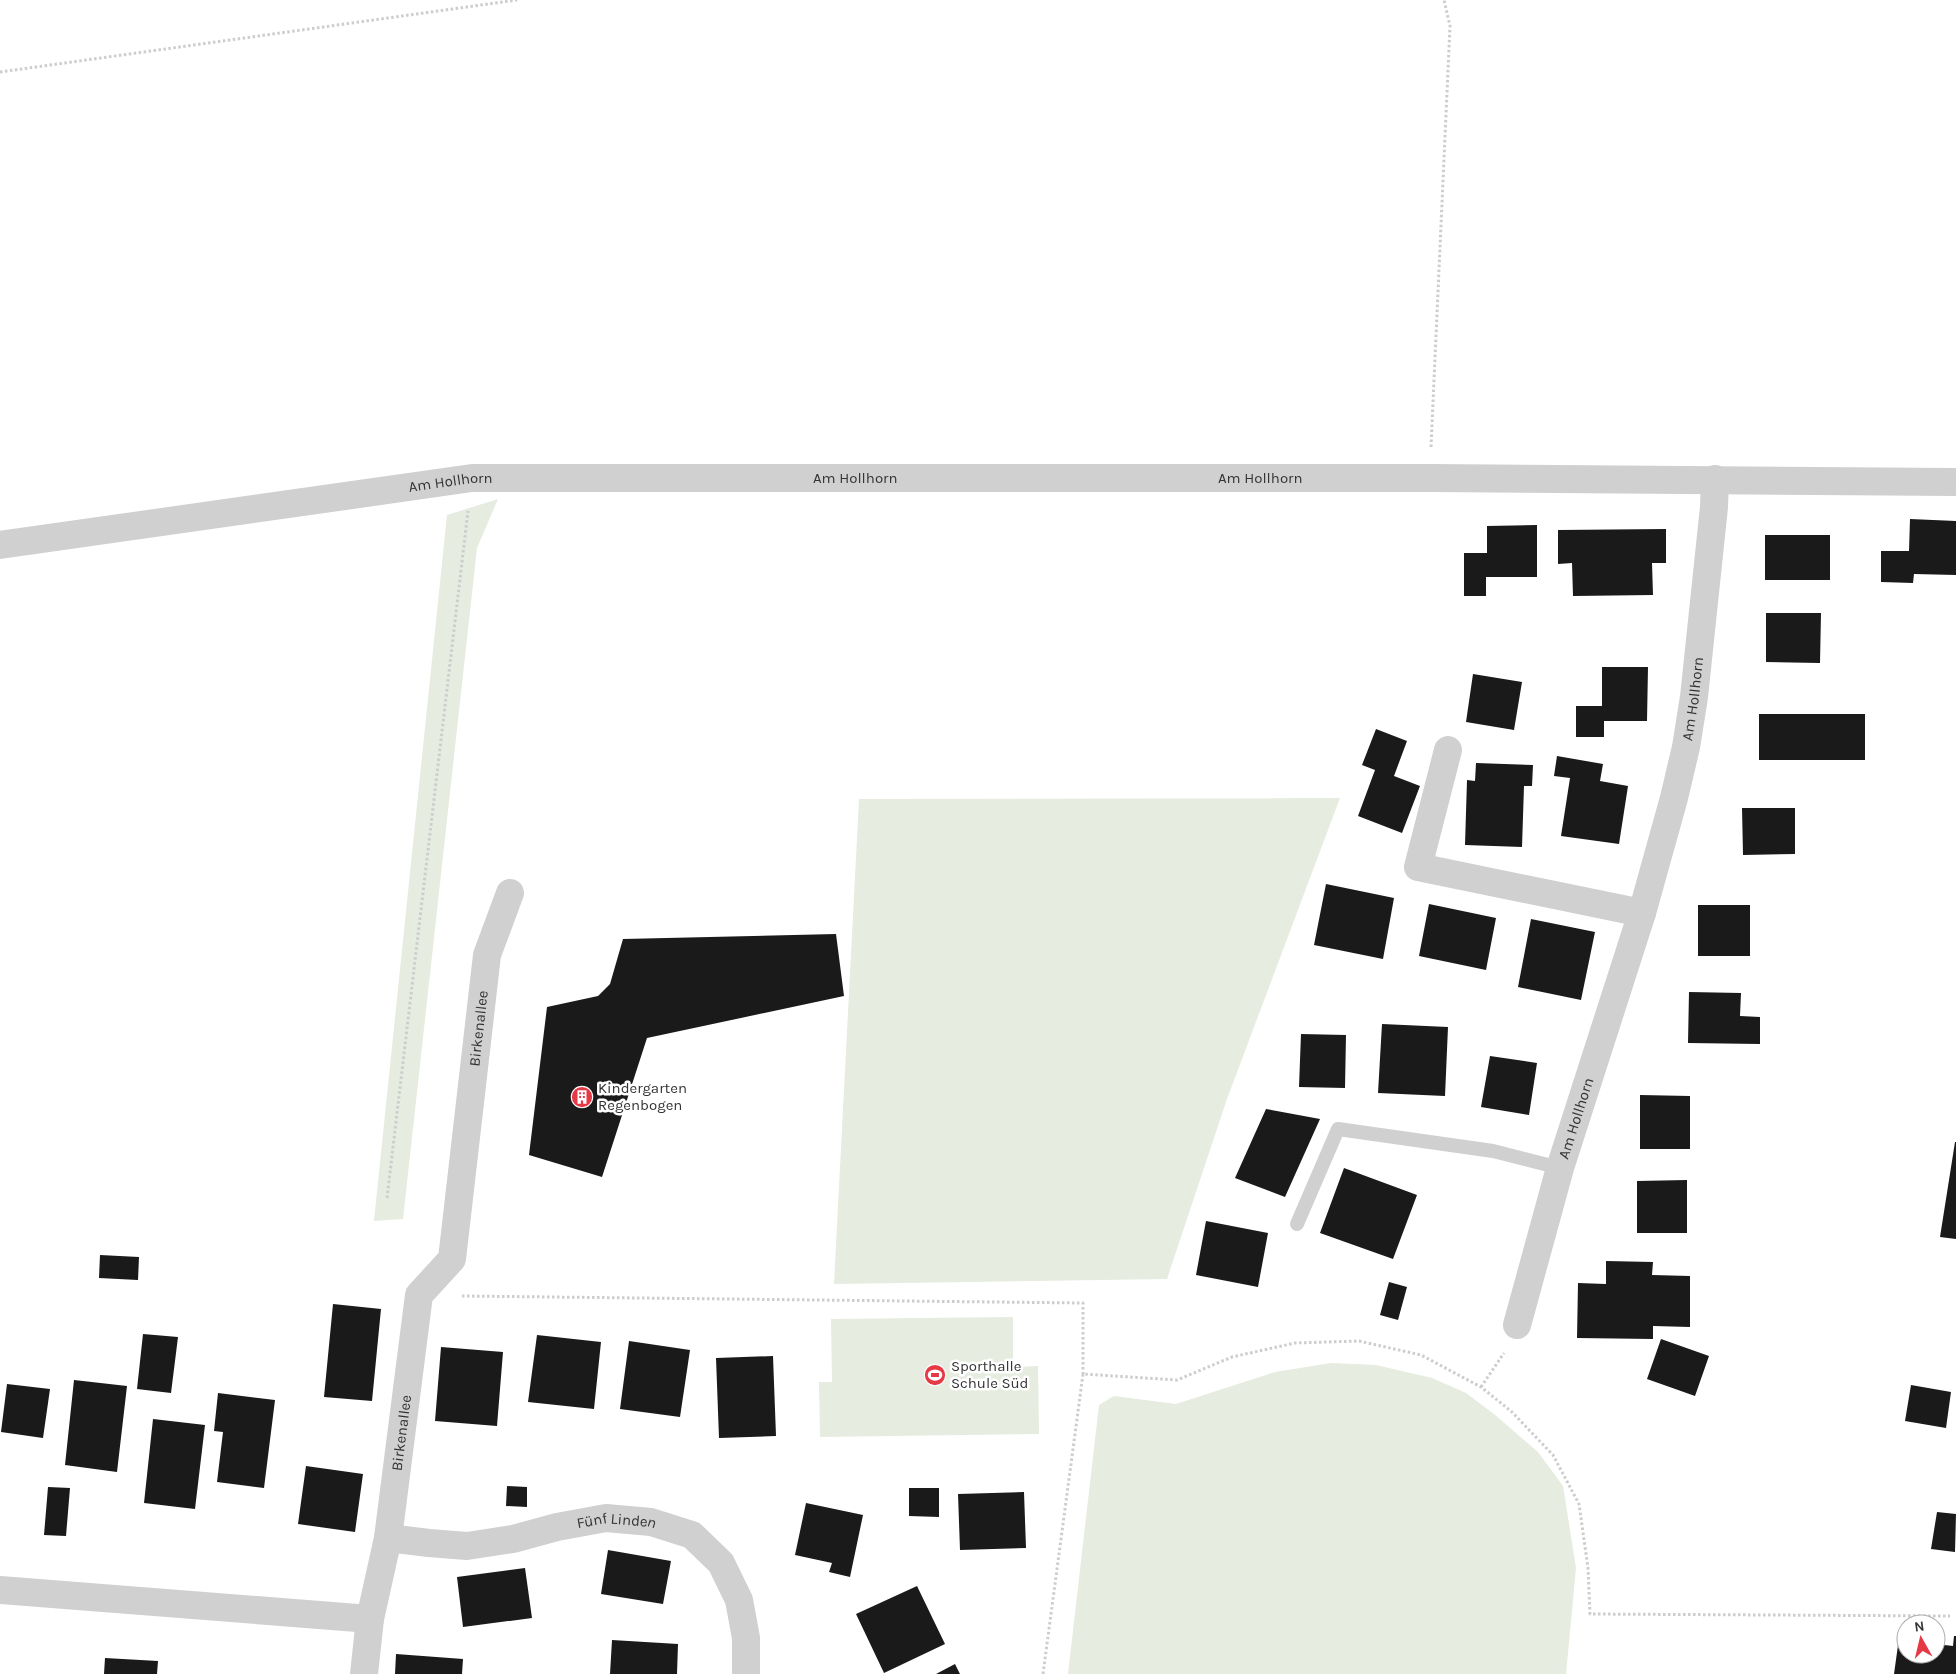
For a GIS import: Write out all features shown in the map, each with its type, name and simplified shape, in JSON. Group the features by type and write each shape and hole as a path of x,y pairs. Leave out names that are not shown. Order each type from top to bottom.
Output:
{"street":[{"name":"Am Hollhorn","path":"0,545 472,478 1430,478 1956,482"},
{"name":"Am Hollhorn","path":"1517,1325 1560,1168 1642,914 1674,798 1693,707 1707,585 1714,507 1714,479"},
{"path":"1448,750 1418,867 1642,914"},
{"name":"Birkenallee","path":"364,1674 370,1619 388,1538 419,1295 452,1259 488,955 510,893"},
{"name":"Fünf Linden","path":"388,1538 467,1546 513,1539 557,1527 606,1518 651,1522 692,1535 720,1563 739,1600 746,1638 746,1674"},
{"path":"0,1590 370,1619"}],"lane":[{"path":"1297,1224 1338,1129 1493,1151 1560,1168"}],"path":[{"path":"0,72 517,0"},
{"path":"1430,478 1450,26 1444,0"},
{"path":"387,1198 472,478"},
{"path":"419,1295 1083,1303 1082,1374 1043,1674"},
{"path":"1481,1387 1504,1355 1517,1325"},
{"path":"1082,1374 1177,1380 1232,1357 1295,1343 1359,1341 1421,1355 1481,1387 1512,1412 1552,1455 1579,1504 1588,1568 1590,1614 1950,1616"}],"shaded area":[{"path":"498,499 477,548 403,1219 374,1221 447,515"},
{"path":"1340,798 1227,1099 1167,1279 834,1284 859,799"},
{"name":"Sporthalle Schule Süd","path":"1013,1317 1013,1367 1038,1366 1039,1434 820,1437 819,1382 832,1382 831,1319"},
{"path":"1331,1363 1376,1365 1432,1378 1466,1393 1494,1414 1538,1452 1563,1486 1576,1568 1566,1674 1068,1674 1099,1405 1114,1396 1176,1404 1275,1372"}],"building":[{"path":"1910,519 1956,521 1956,575 1914,574 1913,583 1881,582 1881,551 1909,551"},
{"path":"1537,525 1537,577 1486,577 1486,596 1464,596 1464,553 1487,553 1487,526"},
{"path":"1666,529 1666,563 1652,563 1653,595 1573,596 1572,563 1558,564 1558,530"},
{"path":"1765,535 1830,535 1830,580 1765,580"},
{"path":"1766,613 1821,613 1820,663 1766,662"},
{"path":"1602,667 1648,667 1647,721 1604,721 1604,737 1576,737 1576,706 1602,706"},
{"path":"1473,674 1522,682 1514,730 1466,722"},
{"path":"1759,714 1865,714 1865,760 1759,760"},
{"path":"1376,729 1407,741 1394,776 1420,786 1402,833 1358,816 1375,770 1362,765"},
{"path":"1557,756 1603,764 1600,781 1628,786 1619,844 1561,836 1570,778 1554,776"},
{"path":"1476,763 1533,765 1532,786 1524,786 1522,847 1465,845 1467,780 1475,781"},
{"path":"1742,808 1795,808 1795,854 1743,855"},
{"path":"1326,884 1394,898 1383,959 1314,945"},
{"path":"1429,904 1496,918 1486,970 1419,956"},
{"path":"1698,905 1750,905 1750,956 1698,956"},
{"path":"1531,919 1595,932 1581,1000 1518,987"},
{"name":"Kindergarten Regenbogen","path":"836,934 844,996 647,1038 602,1177 529,1155 547,1007 598,996 610,984 623,939"},
{"path":"1689,992 1741,993 1740,1016 1760,1017 1760,1044 1688,1043"},
{"path":"1382,1024 1448,1027 1445,1096 1378,1093"},
{"path":"1301,1034 1346,1035 1345,1088 1299,1087"},
{"path":"1490,1056 1537,1063 1529,1115 1481,1107"},
{"path":"1640,1095 1690,1096 1690,1149 1640,1149"},
{"path":"1266,1109 1320,1119 1285,1197 1235,1178"},
{"path":"1956,1142 1956,1239 1940,1237"},
{"path":"1344,1168 1417,1195 1393,1259 1320,1233"},
{"path":"1687,1180 1687,1233 1637,1233 1637,1181"},
{"path":"1206,1221 1268,1233 1258,1287 1196,1275"},
{"path":"100,1255 139,1257 138,1280 99,1278"},
{"path":"1606,1261 1653,1262 1652,1275 1690,1276 1690,1327 1653,1326 1653,1339 1577,1338 1578,1283 1606,1284"},
{"path":"1389,1282 1407,1287 1398,1320 1380,1315"},
{"path":"333,1304 381,1309 372,1401 324,1397"},
{"path":"143,1334 178,1337 171,1393 137,1389"},
{"path":"537,1335 601,1342 594,1409 528,1402"},
{"path":"1661,1339 1709,1356 1695,1396 1647,1379"},
{"path":"629,1341 690,1350 680,1417 620,1409"},
{"path":"441,1347 503,1352 497,1426 435,1421"},
{"path":"773,1356 776,1436 719,1438 716,1358"},
{"path":"74,1380 127,1386 117,1472 65,1465"},
{"path":"7,1384 50,1389 43,1438 1,1432"},
{"path":"1911,1385 1951,1392 1946,1428 1905,1421"},
{"path":"218,1393 275,1400 264,1488 217,1482 223,1432 214,1431"},
{"path":"153,1419 205,1425 195,1509 144,1503"},
{"path":"306,1466 363,1474 355,1532 298,1524"},
{"path":"507,1486 527,1487 527,1507 506,1506"},
{"path":"48,1487 70,1488 66,1536 44,1535"},
{"path":"909,1488 939,1488 939,1517 909,1516"},
{"path":"1024,1492 1026,1548 960,1550 958,1494"},
{"path":"806,1503 863,1515 850,1577 829,1572 832,1563 795,1555"},
{"path":"1937,1512 1956,1514 1955,1552 1931,1549"},
{"path":"608,1550 671,1561 663,1604 601,1594"},
{"path":"525,1568 532,1618 463,1627 457,1577"},
{"path":"917,1586 945,1644 884,1673 856,1614"},
{"path":"1954,1636 1956,1636 1956,1674 1894,1674 1896,1660 1896,1664 1946,1664 1946,1645 1953,1646"},
{"path":"612,1640 678,1644 677,1674 610,1674"},
{"path":"396,1654 463,1659 462,1674 395,1674"},
{"path":"105,1658 158,1661 157,1674 104,1674"},
{"path":"955,1664 960,1674 936,1674"}],"place":[{"name":"Kindergarten Regenbogen","path":"582,1097"},
{"name":"Sporthalle Schule Süd","path":"935,1375"}]}
